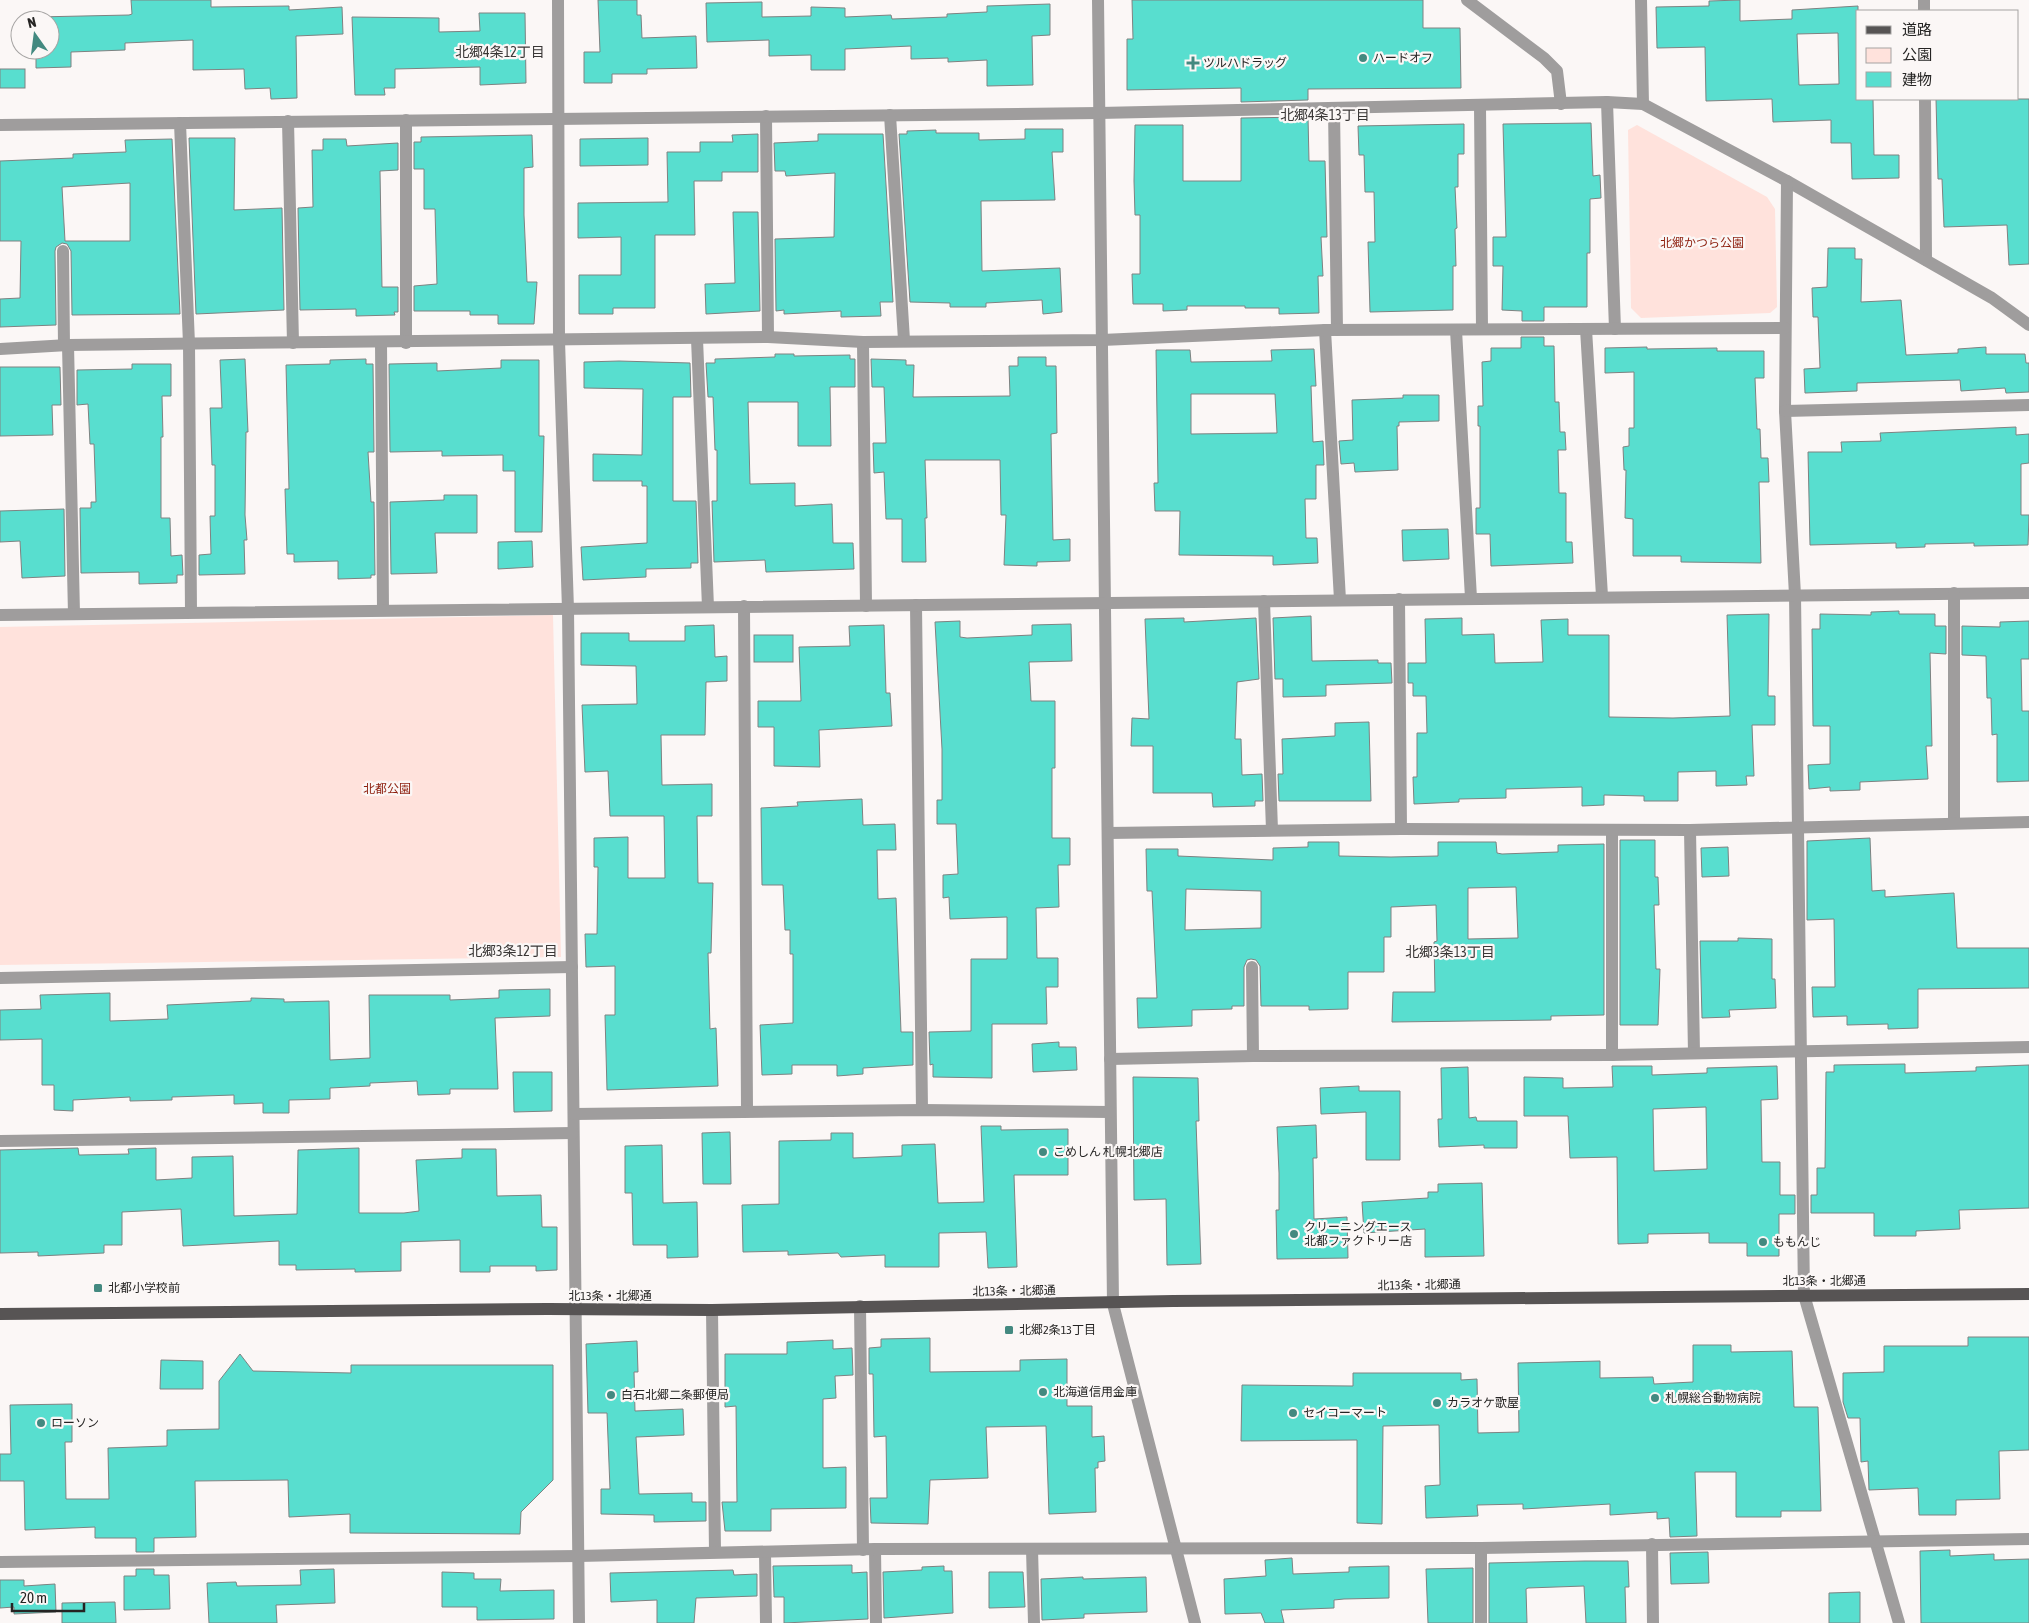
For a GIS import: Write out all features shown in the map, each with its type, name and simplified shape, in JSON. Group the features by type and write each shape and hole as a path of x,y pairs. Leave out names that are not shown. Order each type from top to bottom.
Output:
{"main road":[{"name":"北13条・北郷通","path":"0,1314 712,1310 860,1306 1113,1304 1173,1301 2029,1294"}],"street":[{"path":"558,0 559,341 568,609 574,1114 574,1310 579,1556 578,1623"},
{"path":"1098,0 1113,1304 1195,1623"},
{"path":"1467,0 1544,58 1557,71 1562,104"},
{"path":"1642,0 1643,104"},
{"path":"1924,100 1926,260"},
{"path":"1607,102 1615,329"},
{"path":"0,125 1099,113 1607,102 1643,104 1787,181 1926,260 1992,298 2029,325"},
{"path":"1480,106 1482,329"},
{"path":"1334,108 1331,330 1340,600"},
{"path":"890,115 904,340"},
{"path":"766,116 768,337"},
{"path":"406,120 406,343"},
{"path":"288,121 293,343"},
{"path":"180,122 189,344 191,612"},
{"path":"1787,181 1785,411 1795,595 1796,828 1804,1295 1898,1623"},
{"path":"63,251 74,614"},
{"path":"0,349 66,345 406,343 768,337 863,342 904,340 1102,340 1331,330 1785,328"},
{"path":"1586,329 1602,596"},
{"path":"1456,330 1471,598"},
{"path":"697,339 708,607"},
{"path":"863,342 866,606"},
{"path":"381,343 383,610"},
{"path":"1785,411 2029,405"},
{"path":"0,615 1602,596 2029,593"},
{"path":"1954,594 1954,823"},
{"path":"1399,599 1401,829"},
{"path":"1264,601 1272,830"},
{"path":"916,605 922,1110"},
{"path":"744,606 747,1111"},
{"path":"1108,832 1401,829 1690,830 2029,822"},
{"path":"1612,830 1612,1055"},
{"path":"1690,830 1694,1053"},
{"path":"0,978 572,967"},
{"path":"1252,967 1253,1056"},
{"path":"1110,1059 1253,1056 1612,1055 2029,1047"},
{"path":"574,1114 922,1110 1110,1112"},
{"path":"0,1141 573,1132"},
{"path":"860,1306 869,1549 876,1623"},
{"path":"712,1310 716,1552"},
{"path":"0,1562 579,1556 869,1549 1481,1548 1874,1540 2029,1539"},
{"path":"1652,1544 1653,1623"},
{"path":"1481,1548 1481,1623"},
{"path":"1032,1549 1034,1623"},
{"path":"765,1552 766,1623"}],"green space":[{"name":"北郷かつら公園","path":"1637,125 1767,197 1775,209 1777,307 1770,313 1641,318 1631,308 1628,130"},
{"name":"北都公園","path":"553,615 561,957 0,965 0,627"}],"building":[{"path":"131,0 211,0 211,7 289,6 289,10 342,7 343,34 296,36 297,98 271,99 270,88 245,89 244,69 193,70 193,40 125,43 125,50 71,52 71,67 36,68 36,60 60,60 60,16 132,14"},
{"path":"598,0 637,0 637,15 641,15 642,38 696,36 697,68 647,69 647,74 612,74 612,83 584,83 584,52 600,52"},
{"path":"1132,0 1423,0 1423,28 1460,28 1461,88 1308,89 1308,100 1241,102 1241,88 1127,90 1127,39 1133,39"},
{"path":"1740,0 1740,21 1792,19 1792,10 1858,6 1858,10 1856,10 1856,100 1873,100 1874,155 1899,155 1899,178 1852,179 1851,143 1831,143 1831,120 1773,122 1772,99 1706,101 1705,47 1657,48 1656,7 1709,6 1709,1","holes":["1838,33 1839,84 1799,85 1797,34"]},
{"path":"762,2 762,17 811,16 811,7 845,8 845,17 891,15 892,19 947,17 947,14 987,12 987,6 1050,4 1050,35 1032,36 1033,85 987,86 987,60 948,62 948,58 911,59 911,46 845,49 845,70 811,70 811,55 769,56 769,40 707,42 706,3"},
{"path":"479,13 525,13 526,83 480,85 480,67 395,69 395,88 384,88 385,95 355,95 352,17 439,18 439,32 480,31"},
{"path":"0,69 25,69 25,88 0,88"},
{"path":"2029,99 2029,264 2009,265 2007,225 1944,227 1942,179 1938,179 1936,100"},
{"path":"1308,117 1309,161 1325,161 1327,237 1321,237 1323,276 1318,276 1319,313 1279,314 1279,308 1245,308 1245,306 1187,306 1187,310 1163,311 1163,304 1133,304 1132,274 1140,274 1140,215 1135,215 1135,125 1183,125 1183,181 1241,181 1241,118"},
{"path":"1591,123 1593,176 1600,175 1601,198 1590,199 1587,307 1544,307 1544,321 1522,321 1522,311 1502,310 1503,266 1493,266 1493,237 1506,237 1503,124"},
{"path":"1464,124 1464,154 1458,154 1458,187 1455,187 1457,228 1455,229 1456,266 1453,266 1453,310 1370,312 1368,242 1375,242 1374,192 1365,192 1364,155 1359,155 1358,126"},
{"path":"1025,129 1063,129 1063,152 1052,152 1055,200 981,201 982,271 1060,268 1062,312 1043,314 1042,300 986,303 986,307 950,307 950,303 910,302 899,134 907,134 907,131 936,130 936,133 979,133 979,140 1025,139"},
{"path":"758,134 758,172 722,172 722,181 694,181 695,235 655,235 655,308 613,308 613,314 579,314 579,275 621,275 621,237 578,238 578,203 668,202 667,152 700,152 700,142 733,142 732,135"},
{"path":"818,134 883,134 893,302 880,302 881,316 841,317 841,311 784,314 784,310 776,311 775,239 834,237 835,173 786,176 785,171 775,171 774,143 818,141"},
{"path":"532,135 533,167 524,168 524,215 527,282 537,282 534,324 498,324 498,315 470,315 470,311 414,311 414,286 437,284 435,209 424,209 424,169 414,169 414,142 421,142 421,137"},
{"path":"189,138 235,138 234,210 282,208 284,310 196,314"},
{"path":"648,138 648,165 580,166 580,139"},
{"path":"172,139 180,314 72,315 71,251 67,244 62,243 56,247 55,251 56,325 0,327 0,299 20,298 21,241 0,241 0,161 73,158 73,154 126,152 125,140","holes":["130,183 130,241 65,241 62,187"]},
{"path":"323,139 346,139 347,146 398,143 398,170 380,171 382,287 398,287 398,312 394,312 395,315 356,316 356,309 300,310 298,208 313,207 312,150 323,150"},
{"path":"733,212 758,212 760,311 706,314 705,284 735,283"},
{"path":"1828,248 1855,248 1855,259 1862,259 1861,302 1901,300 1906,355 1958,353 1958,349 1986,347 1986,354 2025,354 2026,363 2029,363 2029,392 2006,393 2005,388 1961,391 1960,380 1857,383 1857,391 1805,393 1804,369 1820,368 1818,317 1813,317 1812,288 1827,287"},
{"path":"1521,337 1544,337 1544,346 1554,346 1555,402 1559,402 1560,432 1565,432 1566,450 1558,450 1559,493 1566,493 1566,542 1572,542 1573,563 1491,566 1490,534 1476,534 1476,508 1480,508 1480,426 1478,426 1478,406 1483,406 1482,362 1491,361 1491,348 1521,348"},
{"path":"1647,347 1647,349 1717,348 1717,351 1764,351 1764,378 1755,378 1757,429 1760,429 1761,458 1768,458 1769,482 1759,482 1761,563 1681,562 1681,556 1633,556 1633,519 1625,518 1626,470 1624,470 1623,447 1629,446 1629,428 1634,428 1634,372 1605,373 1605,348"},
{"path":"1314,349 1316,386 1311,386 1313,442 1323,441 1324,465 1316,465 1316,499 1305,499 1306,538 1317,538 1318,563 1273,565 1273,556 1179,555 1180,511 1155,511 1154,483 1158,483 1156,350 1190,350 1191,362 1272,361 1271,350","holes":["1191,394 1275,394 1277,433 1191,434"]},
{"path":"775,354 794,354 794,356 850,355 850,359 855,359 855,387 830,387 831,446 798,446 798,402 748,402 750,484 795,483 795,506 832,504 833,543 853,543 854,569 766,572 765,560 714,562 712,501 717,501 717,450 715,450 713,397 708,397 706,363 715,363 715,359 775,357"},
{"path":"1018,357 1046,357 1046,366 1056,366 1057,433 1051,434 1053,540 1070,539 1070,561 1037,562 1037,566 1004,565 1006,515 1001,515 1000,460 925,460 926,562 902,562 902,519 886,519 884,472 874,473 873,443 886,443 884,387 872,387 871,359 906,360 906,365 914,365 913,397 1010,396 1009,366 1018,366"},
{"path":"245,359 248,432 246,432 245,515 247,540 244,540 245,574 199,575 199,555 211,554 210,516 215,516 215,465 212,465 210,408 222,408 220,360"},
{"path":"366,359 366,364 373,364 374,452 368,452 371,502 374,502 375,575 371,575 371,578 338,579 338,561 294,562 294,554 287,554 285,489 289,489 286,365 330,364 330,360"},
{"path":"501,360 539,360 539,436 544,436 542,532 515,532 515,471 503,471 503,455 442,456 442,451 390,452 389,364 437,363 437,371 501,368"},
{"path":"584,362 690,363 691,397 673,397 673,501 696,501 698,563 691,563 691,568 646,569 646,577 583,580 581,547 647,543 647,486 642,486 642,481 593,481 593,454 642,455 643,389 584,388"},
{"path":"132,364 171,364 171,396 162,396 161,518 170,518 171,556 182,555 183,575 177,575 177,583 139,584 139,572 81,573 80,508 91,508 91,502 96,502 94,444 90,444 88,404 77,405 77,370 132,369"},
{"path":"0,367 60,367 61,405 52,405 53,435 0,436"},
{"path":"1403,395 1439,395 1439,421 1399,422 1399,426 1397,426 1398,470 1355,472 1354,463 1341,464 1339,441 1353,440 1352,400 1403,398"},
{"path":"2016,427 2016,435 2029,434 2029,463 2021,464 2021,515 2029,515 2028,545 1974,546 1974,543 1925,544 1925,547 1896,548 1896,543 1810,545 1808,452 1842,452 1841,442 1881,441 1880,433"},
{"path":"444,495 477,495 477,533 435,533 437,573 391,574 390,502 444,500"},
{"path":"64,509 65,576 22,578 20,541 0,542 0,511"},
{"path":"1448,529 1449,559 1403,561 1402,530"},
{"path":"532,541 533,567 498,569 498,542"},
{"path":"1899,611 1899,614 1935,614 1935,626 1946,626 1946,654 1930,653 1932,746 1926,746 1928,779 1860,782 1860,790 1830,791 1830,787 1809,789 1808,765 1830,764 1830,726 1813,726 1812,629 1820,629 1820,614 1871,615 1871,612"},
{"path":"1769,614 1768,696 1775,696 1775,725 1752,725 1754,776 1746,776 1747,785 1716,786 1716,771 1678,772 1678,801 1644,801 1644,796 1604,795 1604,805 1582,806 1582,787 1506,789 1506,798 1459,799 1459,802 1414,804 1413,777 1417,777 1417,733 1427,733 1426,696 1413,696 1413,683 1408,683 1408,663 1426,663 1425,619 1462,618 1462,635 1494,634 1495,663 1543,662 1541,620 1568,619 1568,635 1609,635 1609,717 1673,718 1730,716 1727,615"},
{"path":"1311,616 1312,661 1378,660 1378,663 1391,663 1392,683 1326,685 1326,696 1283,697 1283,679 1275,679 1273,618"},
{"path":"1184,618 1184,622 1256,618 1259,679 1237,682 1235,739 1241,739 1242,775 1262,774 1263,801 1255,801 1255,806 1213,807 1212,793 1153,793 1153,746 1131,746 1132,718 1149,719 1145,619"},
{"path":"960,621 960,637 967,638 1032,635 1032,625 1071,624 1072,661 1029,662 1031,701 1055,701 1055,768 1052,768 1052,838 1070,838 1070,865 1058,865 1059,907 1036,908 1037,958 1058,958 1058,987 1046,987 1047,1024 992,1024 992,1078 933,1077 933,1064 930,1065 929,1032 971,1031 971,959 1007,959 1007,917 950,919 949,897 943,898 943,875 958,874 956,824 937,824 937,800 942,800 942,749 935,622"},
{"path":"2029,621 2029,659 2021,659 2022,711 2029,711 2029,781 1997,782 1997,734 1992,735 1991,698 1987,698 1986,656 1962,655 1962,626 2000,627 2000,622"},
{"path":"714,625 715,657 727,656 727,681 706,682 705,735 661,735 662,785 712,784 712,816 697,816 698,883 713,883 711,953 708,953 710,1029 716,1028 718,1086 607,1090 605,1015 615,1015 615,966 586,967 585,934 597,934 598,867 594,867 594,838 628,837 628,878 665,878 664,816 610,816 608,771 585,772 582,705 637,704 636,666 581,665 581,633 629,633 629,641 685,641 685,626"},
{"path":"884,625 886,693 890,693 892,726 819,730 820,767 774,766 774,727 758,727 758,701 801,701 799,647 850,646 849,626"},
{"path":"754,635 793,635 793,662 754,662"},
{"path":"1369,722 1371,801 1279,801 1278,774 1283,774 1282,739 1335,736 1335,723"},
{"path":"862,799 863,825 895,824 896,850 877,850 878,899 896,898 901,1032 913,1032 913,1065 863,1068 863,1074 837,1076 837,1065 792,1065 792,1074 762,1075 760,1025 793,1023 793,954 790,954 790,930 785,930 783,885 762,885 761,808 798,806 797,802"},
{"path":"1870,838 1872,891 1885,890 1885,897 1954,893 1957,948 2029,948 2029,988 1918,989 1918,1028 1888,1029 1888,1024 1847,1025 1847,1016 1813,1017 1812,987 1835,987 1834,919 1807,920 1807,841"},
{"path":"1620,840 1655,840 1655,877 1658,877 1659,905 1654,905 1656,969 1660,969 1658,1025 1620,1025"},
{"path":"1308,842 1339,842 1339,856 1391,857 1438,856 1438,842 1496,842 1497,853 1502,854 1558,852 1558,845 1604,844 1604,1015 1551,1016 1551,1020 1392,1022 1393,992 1435,992 1434,942 1437,941 1436,905 1391,907 1391,937 1384,937 1384,972 1348,972 1348,1009 1309,1010 1309,1006 1261,1006 1260,966 1256,960 1251,959 1247,960 1244,967 1244,1006 1232,1006 1232,1009 1192,1010 1192,1026 1138,1028 1137,998 1157,998 1152,891 1147,891 1146,849 1178,849 1178,856 1273,860 1273,848 1308,847","holes":["1516,887 1518,938 1468,939 1468,888","1186,889 1261,891 1261,928 1185,930"]},
{"path":"1728,847 1729,876 1702,877 1701,848"},
{"path":"1738,938 1772,939 1772,979 1775,979 1776,1008 1729,1010 1730,1017 1702,1018 1700,941 1738,941"},
{"path":"550,989 550,1016 495,1018 498,1089 450,1089 450,1094 418,1095 417,1081 370,1083 370,1086 330,1088 330,1099 289,1100 289,1113 263,1113 263,1103 234,1104 234,1095 172,1097 172,1100 130,1101 130,1097 73,1100 73,1111 54,1110 54,1085 42,1085 42,1039 0,1040 0,1010 41,1009 40,995 110,993 110,1021 168,1019 167,1005 251,1001 251,998 284,999 284,1002 329,1001 330,1060 370,1058 369,995 450,995 450,1000 499,998 499,990"},
{"path":"1059,1042 1059,1047 1076,1047 1077,1070 1033,1072 1032,1044"},
{"path":"1905,1064 1905,1073 1976,1071 1976,1067 2029,1065 2029,1208 1959,1210 1960,1229 1916,1231 1916,1236 1874,1236 1874,1213 1811,1213 1811,1195 1817,1195 1817,1168 1825,1168 1826,1072 1834,1072 1834,1065"},
{"path":"1612,1066 1652,1066 1652,1075 1707,1073 1707,1068 1777,1066 1778,1099 1761,1100 1762,1162 1780,1162 1780,1195 1795,1195 1795,1214 1779,1214 1779,1256 1747,1256 1747,1243 1709,1243 1709,1233 1648,1234 1648,1243 1618,1244 1617,1157 1570,1158 1568,1116 1524,1116 1524,1077 1563,1078 1563,1088 1613,1087","holes":["1706,1107 1707,1169 1654,1171 1653,1109"]},
{"path":"1468,1067 1469,1118 1476,1117 1477,1121 1517,1121 1517,1148 1484,1148 1484,1145 1439,1147 1438,1119 1442,1119 1441,1068"},
{"path":"513,1072 552,1072 552,1111 514,1112"},
{"path":"1133,1077 1198,1078 1199,1121 1196,1121 1201,1264 1167,1265 1166,1199 1134,1200"},
{"path":"1359,1086 1359,1091 1400,1091 1400,1160 1366,1160 1366,1112 1321,1114 1320,1088"},
{"path":"1316,1125 1317,1158 1313,1158 1314,1219 1347,1217 1348,1258 1277,1259 1276,1210 1279,1210 1279,1173 1277,1127"},
{"path":"981,1126 1001,1126 1001,1130 1068,1129 1068,1175 1014,1175 1017,1267 988,1268 986,1232 939,1233 939,1267 885,1267 885,1255 841,1257 838,1253 788,1255 788,1251 743,1252 742,1205 779,1204 779,1141 831,1140 831,1133 853,1133 853,1158 902,1156 902,1145 935,1144 938,1203 984,1202"},
{"path":"730,1132 731,1184 703,1184 702,1133"},
{"path":"662,1145 663,1203 697,1202 698,1257 667,1258 667,1245 633,1245 632,1193 625,1193 625,1146"},
{"path":"78,1148 79,1155 129,1154 128,1149 156,1148 156,1180 192,1178 192,1157 233,1156 234,1216 297,1214 298,1150 359,1148 359,1213 404,1213 419,1211 416,1160 462,1158 462,1149 496,1149 497,1196 541,1195 542,1227 557,1227 557,1270 536,1271 536,1266 490,1266 490,1272 460,1272 460,1240 401,1242 401,1271 355,1272 355,1269 296,1270 296,1265 279,1265 279,1241 183,1246 181,1209 122,1212 122,1245 104,1245 104,1253 38,1256 38,1252 0,1253 0,1150"},
{"path":"1482,1183 1484,1256 1425,1257 1425,1229 1364,1233 1362,1202 1428,1198 1428,1192 1438,1192 1438,1184"},
{"path":"1968,1337 2029,1337 2029,1450 1999,1451 2000,1499 1956,1500 1956,1515 1919,1515 1918,1488 1869,1490 1868,1461 1861,1462 1860,1418 1848,1418 1843,1402 1843,1373 1884,1372 1884,1346 1968,1346"},
{"path":"930,1338 930,1372 1020,1371 1020,1360 1067,1359 1067,1406 1092,1406 1092,1437 1104,1436 1105,1461 1098,1462 1098,1468 1095,1468 1096,1512 1049,1514 1046,1426 986,1427 988,1478 930,1480 928,1524 871,1523 870,1498 887,1498 886,1436 874,1437 873,1374 869,1374 869,1348 881,1347 881,1339"},
{"path":"833,1340 833,1349 852,1348 853,1375 835,1376 836,1398 823,1399 823,1468 846,1467 846,1508 771,1509 771,1531 725,1531 722,1502 737,1502 736,1406 725,1407 725,1354 787,1354 787,1342"},
{"path":"637,1341 638,1372 634,1372 635,1411 683,1409 684,1435 636,1437 639,1494 692,1493 692,1502 706,1502 706,1521 654,1522 654,1515 601,1514 601,1489 610,1489 607,1413 588,1413 586,1344"},
{"path":"1693,1345 1731,1345 1731,1352 1792,1351 1794,1407 1818,1407 1821,1511 1781,1511 1781,1517 1736,1517 1736,1472 1695,1472 1697,1536 1670,1537 1669,1518 1657,1519 1657,1512 1610,1515 1610,1504 1523,1509 1523,1504 1477,1505 1478,1516 1426,1518 1425,1486 1440,1485 1439,1425 1383,1426 1382,1524 1357,1523 1357,1440 1241,1441 1242,1385 1353,1386 1353,1373 1461,1373 1461,1380 1477,1379 1478,1433 1519,1432 1518,1363 1600,1361 1600,1378 1653,1377 1654,1384 1693,1382"},
{"path":"240,1354 253,1371 351,1373 351,1365 553,1365 553,1480 521,1512 520,1534 350,1533 350,1514 289,1517 288,1480 195,1481 196,1537 154,1538 154,1552 136,1552 136,1538 95,1538 95,1527 25,1530 24,1481 0,1481 0,1454 11,1454 10,1405 72,1404 72,1442 65,1442 66,1499 109,1499 108,1448 167,1446 167,1430 219,1429 219,1381"},
{"path":"161,1360 203,1361 203,1389 160,1389"},
{"path":"1950,1550 1950,1556 1994,1554 1994,1560 2029,1559 2029,1623 1921,1623 1920,1551"},
{"path":"1708,1552 1709,1583 1671,1584 1670,1553"},
{"path":"1292,1558 1293,1574 1349,1572 1349,1567 1389,1566 1389,1598 1334,1600 1334,1608 1281,1610 1284,1623 1265,1623 1261,1613 1225,1614 1224,1579 1266,1576 1265,1560"},
{"path":"1628,1561 1629,1587 1625,1587 1626,1623 1586,1623 1584,1586 1528,1588 1526,1589 1527,1623 1489,1623 1489,1563"},
{"path":"852,1565 852,1573 867,1572 868,1619 784,1623 784,1597 774,1597 773,1566"},
{"path":"944,1566 944,1571 952,1571 953,1613 884,1618 883,1572 922,1570 922,1567"},
{"path":"1473,1568 1473,1623 1428,1623 1426,1569"},
{"path":"136,1569 154,1569 154,1575 169,1575 170,1609 124,1610 124,1576 136,1576"},
{"path":"334,1569 335,1603 276,1605 277,1623 209,1623 207,1583 236,1582 237,1586 301,1585 300,1570"},
{"path":"733,1570 734,1575 757,1574 757,1596 696,1598 694,1623 657,1623 657,1600 611,1602 610,1573"},
{"path":"442,1572 474,1573 474,1579 501,1579 500,1591 554,1590 554,1619 477,1620 477,1607 442,1607"},
{"path":"989,1572 1023,1572 1025,1607 989,1608"},
{"path":"1083,1577 1083,1579 1146,1577 1147,1612 1084,1614 1084,1618 1042,1620 1041,1579"},
{"path":"0,1580 24,1580 24,1586 55,1584 56,1612 14,1614 14,1607 0,1608"},
{"path":"1860,1592 1860,1623 1829,1623 1829,1593"},
{"path":"115,1602 116,1623 62,1623 62,1603"}],"place":[{"name":"ハードオフ","path":"1363,58"},
{"name":"ツルハドラッグ","path":"1193,63"},
{"name":"こめしん 札幌北郷店","path":"1043,1152"},
{"name":"クリーニングエース 北都ファクトリー店","path":"1294,1234"},
{"name":"ももんじ","path":"1763,1242"},
{"name":"北都小学校前","path":"98,1288"},
{"name":"北郷2条13丁目","path":"1009,1330"},
{"name":"北海道信用金庫","path":"1043,1392"},
{"name":"白石北郷二条郵便局","path":"611,1395"},
{"name":"札幌総合動物病院","path":"1655,1398"},
{"name":"カラオケ歌屋","path":"1437,1403"},
{"name":"セイコーマート","path":"1293,1413"},
{"name":"ローソン","path":"41,1423"}],"district":[{"name":"北郷4条12丁目","path":"500,52"},
{"name":"北郷4条13丁目","path":"1325,115"},
{"name":"北郷3条12丁目","path":"513,951"},
{"name":"北郷3条13丁目","path":"1450,952"}]}
